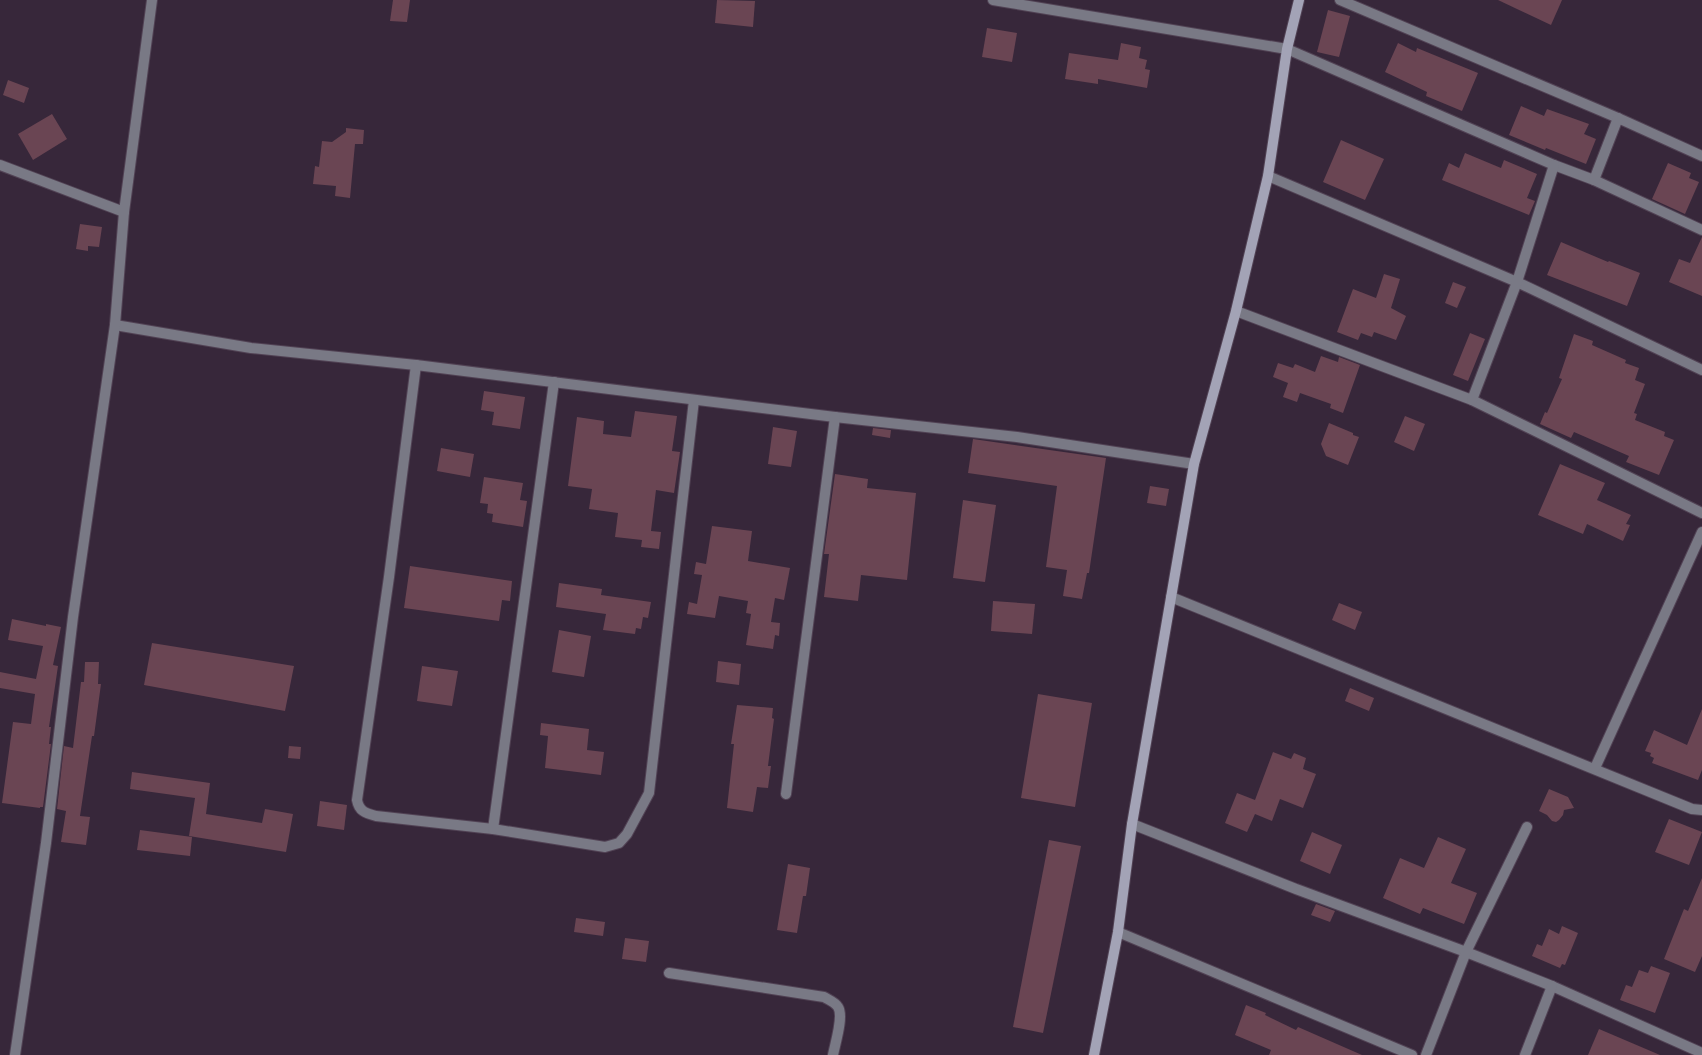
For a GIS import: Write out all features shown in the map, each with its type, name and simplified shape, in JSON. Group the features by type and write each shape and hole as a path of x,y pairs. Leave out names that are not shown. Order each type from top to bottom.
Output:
{"street":[{"path":"15,1055 46,843 73,617 115,325 124,212 152,0"},
{"path":"993,0 1288,48 1554,165 1594,180 1702,230"},
{"path":"1094,1055 1118,932 1132,824 1194,464 1236,311 1268,176 1288,48 1299,0"},
{"path":"1340,0 1402,28 1618,118 1702,156"},
{"path":"1594,180 1618,118"},
{"path":"0,165 124,212"},
{"path":"1472,400 1517,282 1554,165"},
{"path":"1268,176 1517,282 1702,370"},
{"path":"1236,311 1472,400 1702,513"},
{"path":"115,325 251,348 416,365 835,417 1016,437 1194,464"},
{"path":"416,365 389,577 357,800 358,806 366,814 376,816 494,828 605,847 619,843 627,834 649,793 694,400"},
{"path":"494,828 554,382"},
{"path":"786,794 835,417"},
{"path":"1595,768 1702,532"},
{"path":"1171,597 1692,809 1702,810"},
{"path":"1132,824 1296,890 1466,952 1552,986 1702,1053"},
{"path":"1426,1055 1466,952 1527,826"},
{"path":"1118,932 1412,1055"},
{"path":"670,973 824,997 834,1002 839,1008 840,1015 833,1055"},
{"path":"1525,1055 1552,986"}],"building":[{"path":"393,0 410,0 407,22 390,21"},
{"path":"717,0 755,1 753,27 715,23"},
{"path":"1498,0 1562,0 1551,25"},
{"path":"1328,10 1350,16 1339,57 1317,52"},
{"path":"987,28 1017,33 1012,62 982,57"},
{"path":"1121,43 1141,47 1139,58 1147,60 1145,69 1150,70 1147,88 1098,79 1098,84 1065,79 1069,53 1118,60"},
{"path":"1398,43 1416,52 1417,48 1478,73 1462,111 1426,96 1427,92 1385,72"},
{"path":"8,80 29,88 24,103 3,95"},
{"path":"1521,106 1544,116 1547,109 1589,124 1584,134 1596,139 1586,164 1509,135"},
{"path":"52,114 67,139 33,160 18,134"},
{"path":"346,128 364,130 363,144 355,144 350,198 335,196 336,186 313,184 315,166 319,167 322,141 332,142 346,132"},
{"path":"1341,140 1384,159 1365,200 1323,182"},
{"path":"1465,153 1501,168 1504,160 1537,174 1527,198 1535,201 1529,215 1442,180 1449,163 1459,168"},
{"path":"1668,163 1691,173 1689,178 1699,182 1685,214 1652,199"},
{"path":"80,224 102,227 99,247 88,246 88,251 76,249"},
{"path":"1702,237 1702,296 1669,282 1679,259 1690,263"},
{"path":"1561,242 1640,273 1627,306 1547,275"},
{"path":"1384,274 1400,279 1391,308 1406,316 1396,340 1374,332 1372,337 1361,333 1358,340 1337,332 1353,289 1376,298"},
{"path":"1453,282 1466,287 1457,308 1445,303"},
{"path":"1470,333 1485,339 1468,381 1453,375"},
{"path":"1574,334 1593,341 1592,345 1626,360 1625,363 1639,368 1635,380 1645,384 1634,413 1637,414 1635,420 1665,432 1664,436 1674,440 1659,475 1626,462 1629,456 1574,432 1571,438 1540,424 1562,379 1559,378"},
{"path":"1321,356 1338,362 1339,357 1360,365 1343,413 1330,408 1331,404 1300,393 1297,402 1283,397 1288,383 1273,377 1278,363 1293,368 1295,364 1315,372"},
{"path":"484,391 525,397 520,429 492,425 494,412 481,410"},
{"path":"635,411 677,416 672,451 680,452 674,493 656,490 651,531 661,532 659,549 641,547 642,540 615,537 618,513 589,509 592,489 568,486 577,417 604,421 603,434 631,437"},
{"path":"1405,416 1425,424 1414,451 1394,442"},
{"path":"1329,423 1359,437 1348,465 1326,456 1321,444"},
{"path":"773,427 797,431 791,467 768,464"},
{"path":"873,428 891,430 890,438 872,435"},
{"path":"973,439 1106,458 1089,573 1087,573 1082,599 1063,596 1067,570 1046,567 1057,486 968,473"},
{"path":"441,448 474,454 470,477 437,471"},
{"path":"1560,464 1605,483 1597,500 1631,515 1626,524 1630,525 1623,541 1587,524 1583,534 1538,515"},
{"path":"835,474 868,479 867,488 916,493 907,580 861,575 858,601 824,597 829,554 824,554"},
{"path":"484,477 523,483 520,500 527,501 523,527 492,522 493,514 487,513 488,504 480,503"},
{"path":"1150,486 1169,489 1166,506 1147,503"},
{"path":"963,500 996,505 985,582 953,578"},
{"path":"712,526 752,531 748,561 790,568 784,600 775,598 771,622 780,623 779,636 775,635 773,649 746,645 751,614 746,613 748,601 719,596 715,618 687,614 689,602 697,604 702,575 694,574 696,562 706,564"},
{"path":"410,566 512,581 510,601 502,600 499,621 404,608"},
{"path":"559,583 602,589 601,595 651,602 648,618 643,617 641,629 636,628 635,634 603,630 606,614 556,607"},
{"path":"993,601 1035,604 1032,634 991,631"},
{"path":"1339,603 1362,612 1355,630 1332,620"},
{"path":"12,619 61,627 53,665 58,666 49,727 51,727 49,744 51,744 43,807 40,808 2,803 13,722 31,724 35,694 0,688 0,672 36,679 43,646 8,640"},
{"path":"559,630 591,636 584,677 552,672"},
{"path":"152,643 294,666 285,711 144,685"},
{"path":"718,661 741,664 739,685 716,682"},
{"path":"85,662 99,662 98,684 101,684 80,816 90,817 86,845 61,842 66,811 57,809 64,746 73,748 81,682 84,682"},
{"path":"422,666 458,671 452,706 417,701"},
{"path":"1350,688 1374,698 1369,711 1345,701"},
{"path":"1038,694 1092,703 1075,807 1021,798"},
{"path":"737,705 773,708 772,718 774,719 768,766 771,766 768,788 757,787 753,812 727,808 734,744 731,744"},
{"path":"1702,709 1702,770 1698,780 1652,763 1654,758 1650,756 1651,753 1645,751 1654,730 1687,745"},
{"path":"541,723 589,729 587,750 604,752 601,775 545,768 548,736 540,735"},
{"path":"289,746 301,747 300,759 288,758"},
{"path":"1273,752 1291,759 1294,753 1306,758 1303,769 1316,774 1303,808 1280,799 1272,821 1255,814 1247,832 1225,823 1237,793 1255,800"},
{"path":"132,772 210,783 206,814 262,823 265,809 293,814 286,852 189,836 195,798 130,789"},
{"path":"1549,789 1568,797 1574,808 1564,810 1563,815 1556,822 1539,811"},
{"path":"320,801 347,805 344,830 317,826"},
{"path":"1669,819 1702,832 1689,865 1655,852"},
{"path":"140,830 192,837 190,856 137,850"},
{"path":"1312,832 1342,845 1330,874 1300,861"},
{"path":"1438,837 1466,849 1451,883 1477,893 1464,924 1423,908 1420,914 1383,898 1400,858 1424,868"},
{"path":"1049,840 1081,846 1043,1033 1013,1027"},
{"path":"788,864 810,868 806,896 803,896 797,933 777,930"},
{"path":"1702,878 1702,956 1695,972 1664,959 1684,909 1688,911"},
{"path":"1316,904 1335,911 1330,922 1311,915"},
{"path":"576,918 605,922 603,936 574,932"},
{"path":"1562,926 1578,933 1565,965 1562,964 1560,968 1532,956 1537,944 1542,946 1549,929 1559,934"},
{"path":"625,938 649,941 646,962 622,959"},
{"path":"1651,966 1670,973 1655,1013 1620,1000 1626,985 1632,987 1639,970 1648,973"},
{"path":"1246,1005 1266,1013 1265,1015 1296,1030 1298,1027 1362,1055 1269,1055 1271,1050 1235,1035"},
{"path":"1599,1029 1660,1055 1588,1055"}]}
